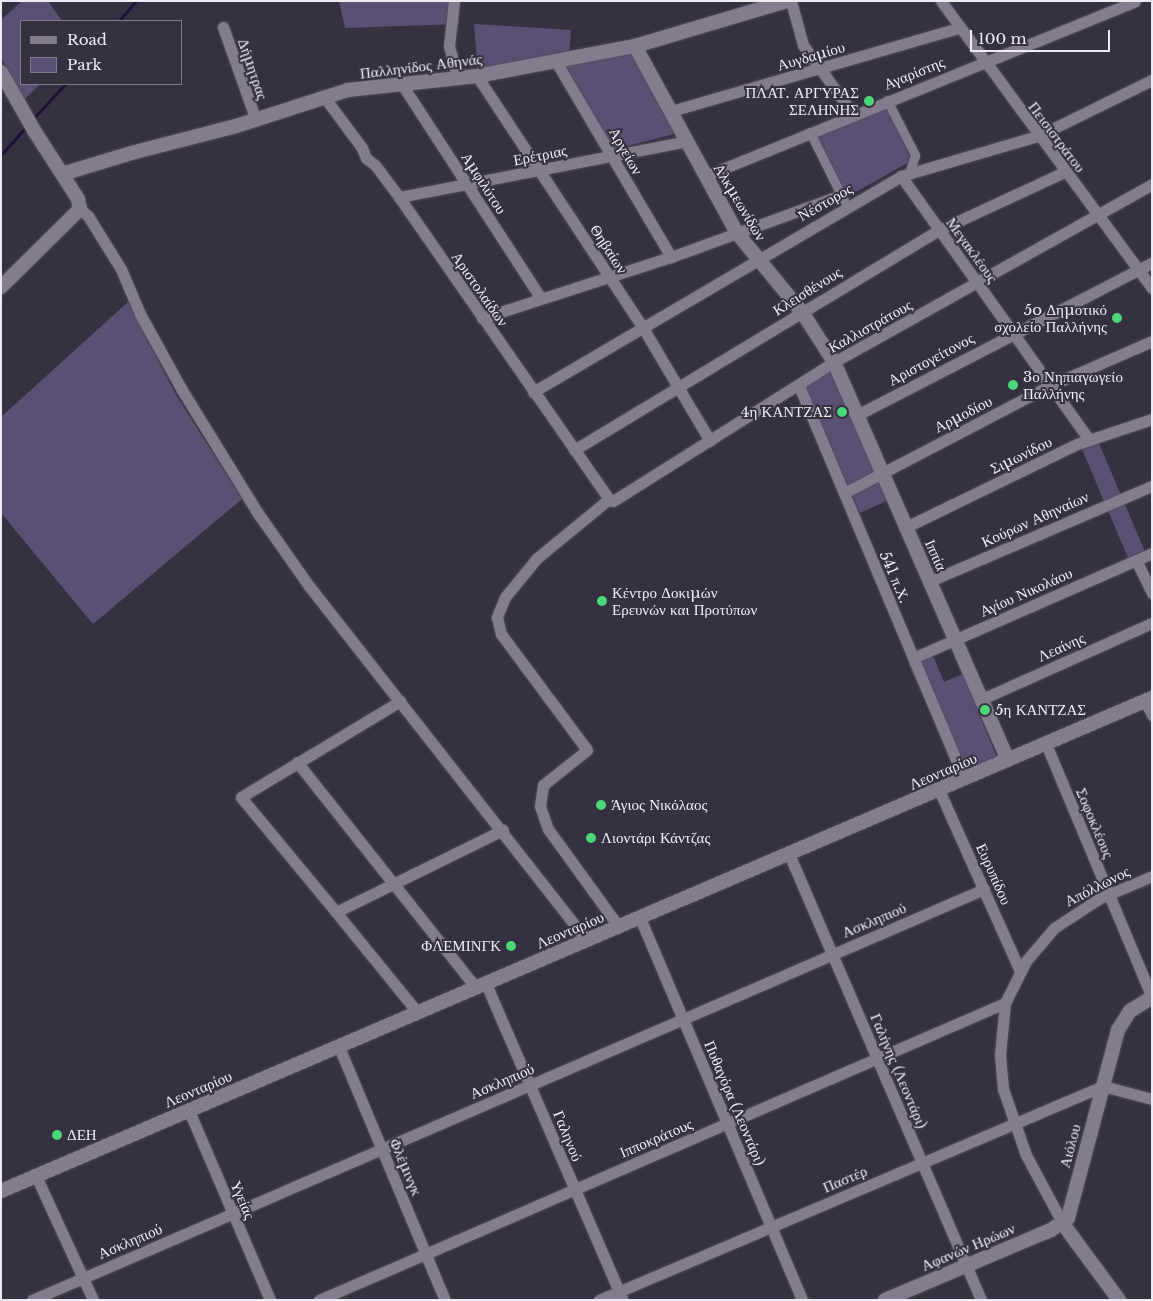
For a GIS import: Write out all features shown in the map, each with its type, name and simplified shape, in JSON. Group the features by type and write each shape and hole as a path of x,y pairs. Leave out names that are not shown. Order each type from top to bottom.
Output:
{"street":[{"path":"454,1 449,46 458,79"},
{"name":"Παλληνίδος Αθηνάς","path":"62,174 256,120 348,90 458,79 635,46 787,1"},
{"path":"791,1 803,45 853,114"},
{"name":"Πεισιστράτου","path":"940,1 1064,172 1152,288"},
{"name":"Αγαρίστης","path":"705,176 887,100 1134,1"},
{"name":"Δήμητρας","path":"223,27 256,120"},
{"name":"Αυγδαμίου","path":"671,111 820,70 959,28"},
{"name":"Αλκμεωνίδων","path":"635,46 737,233 756,259 802,312 834,362"},
{"name":"Αργείων","path":"555,60 671,257"},
{"path":"1,72 34,132 78,199 80,209 88,216 121,269 140,314 182,390 257,512 309,586 503,830 587,940"},
{"name":"Θηβαίων","path":"477,76 643,328 710,441"},
{"name":"Νέστορος","path":"533,392 756,259 905,175 1038,136 1152,80"},
{"name":"Αμφιλύτου","path":"403,86 540,297"},
{"name":"Αριστολαίδων","path":"325,98 362,148 366,158 375,165 398,197 533,392 610,499"},
{"path":"887,100 915,155 905,175"},
{"path":"810,132 846,207"},
{"name":"Ερέτριας","path":"398,197 687,141"},
{"name":"Κλεισθένους","path":"574,450 939,230 1064,172"},
{"name":"Μεγακλέους","path":"905,175 939,230 1014,332 1089,440"},
{"name":"Καλλιστράτους","path":"619,927 548,829 540,806 543,786 587,750 501,634 498,617 505,597 537,558 610,499 613,501 799,386 834,362 1152,184"},
{"name":"Νέστορος","path":"482,318 540,297 671,257 841,195"},
{"path":"1,287 80,209"},
{"name":"Αριστογείτονος","path":"857,415 1014,332 1152,263"},
{"name":"Αρμοδίου","path":"844,493 882,471 1051,385 1152,341"},
{"name":"Ιππία","path":"834,362 1008,760"},
{"name":"541 π.Χ.","path":"799,386 964,779"},
{"name":"Σιμωνίδου","path":"906,527 1089,440 1152,419"},
{"name":"Κούρων Αθηναίων","path":"930,581 1152,486"},
{"name":"Αγίου Νικολάου","path":"913,658 1152,553"},
{"path":"1136,560 1152,593"},
{"name":"Λεαίνης","path":"982,699 1152,623"},
{"path":"1148,699 1152,715"},
{"name":"Λεονταρίου","path":"1,1191 1148,699"},
{"path":"400,701 241,797 418,1013"},
{"name":"Σοφοκλέους","path":"1046,744 1152,997"},
{"name":"Γαληνού","path":"297,762 394,885 481,986 531,1084 621,1296"},
{"name":"Ευρυπίδου","path":"939,790 1020,971"},
{"path":"336,912 503,830"},
{"name":"Γαλήνης (Λεοντάρι)","path":"789,854 981,1300"},
{"name":"Απόλλωνος","path":"1063,1224 1034,1173 1013,1124 1003,1090 1000,1055 1005,1003 1020,971 1054,928 1108,894 1152,876"},
{"name":"Ασκληπιού","path":"32,1300 984,889"},
{"name":"Πυθαγόρα (Λεοντάρι)","path":"640,918 802,1300"},
{"name":"Αιόλου","path":"1063,1224 1068,1218 1121,1024 1135,1006 1152,997"},
{"name":"Ιπποκράτους","path":"319,1300 1005,1003"},
{"name":"Φλέμινγκ","path":"339,1047 445,1300"},
{"path":"1103,1086 1152,1099"},
{"name":"Παστέρ","path":"599,1300 621,1296 771,1227 1103,1086"},
{"name":"Υγείας","path":"189,1111 270,1300"},
{"path":"36,1176 92,1300"},
{"path":"1063,1224 1119,1300"},
{"name":"Αφανών Ηρώων","path":"885,1300 1063,1224"}],"green space":[{"path":"22,1 48,1 61,20 20,20 20,85 39,85 23,101 1,57 1,20"},
{"path":"339,1 459,1 459,24 345,28"},
{"path":"474,24 571,30 569,56 478,73"},
{"path":"632,51 678,133 612,150 561,63"},
{"path":"889,107 911,161 847,197 818,136"},
{"path":"128,302 176,395 242,499 93,624 1,513 1,417"},
{"path":"832,371 889,500 860,513 803,384"},
{"path":"1098,441 1144,551 1128,558 1081,448"},
{"path":"932,653 944,682 963,674 997,758 957,772 908,663"}],"waterway":[{"path":"120,20 136,1"},
{"path":"32,120 64,85"},
{"path":"1,155 27,126"}],"place":[{"name":"ΠΛΑΤ. ΑΡΓΥΡΑΣ ΣΕΛΗΝΗΣ","path":"869,101"},
{"name":"5o Δημοτικό σχολείο Παλλήνης","path":"1117,318"},
{"name":"3ο Νηπιαγωγείο Παλλήνης","path":"1013,385"},
{"name":"4η ΚΑΝΤΖΑΣ","path":"842,412"},
{"name":"Κέντρο Δοκιμών Ερευνών και Προτύπων","path":"602,601"},
{"name":"5η ΚΑΝΤΖΑΣ","path":"985,710"},
{"name":"Άγιος Νικόλαος","path":"601,805"},
{"name":"Λιοντάρι Κάντζας","path":"591,838"},
{"name":"ΦΛΕΜΙΝΓΚ","path":"511,946"},
{"name":"ΔΕΗ","path":"57,1135"}]}
